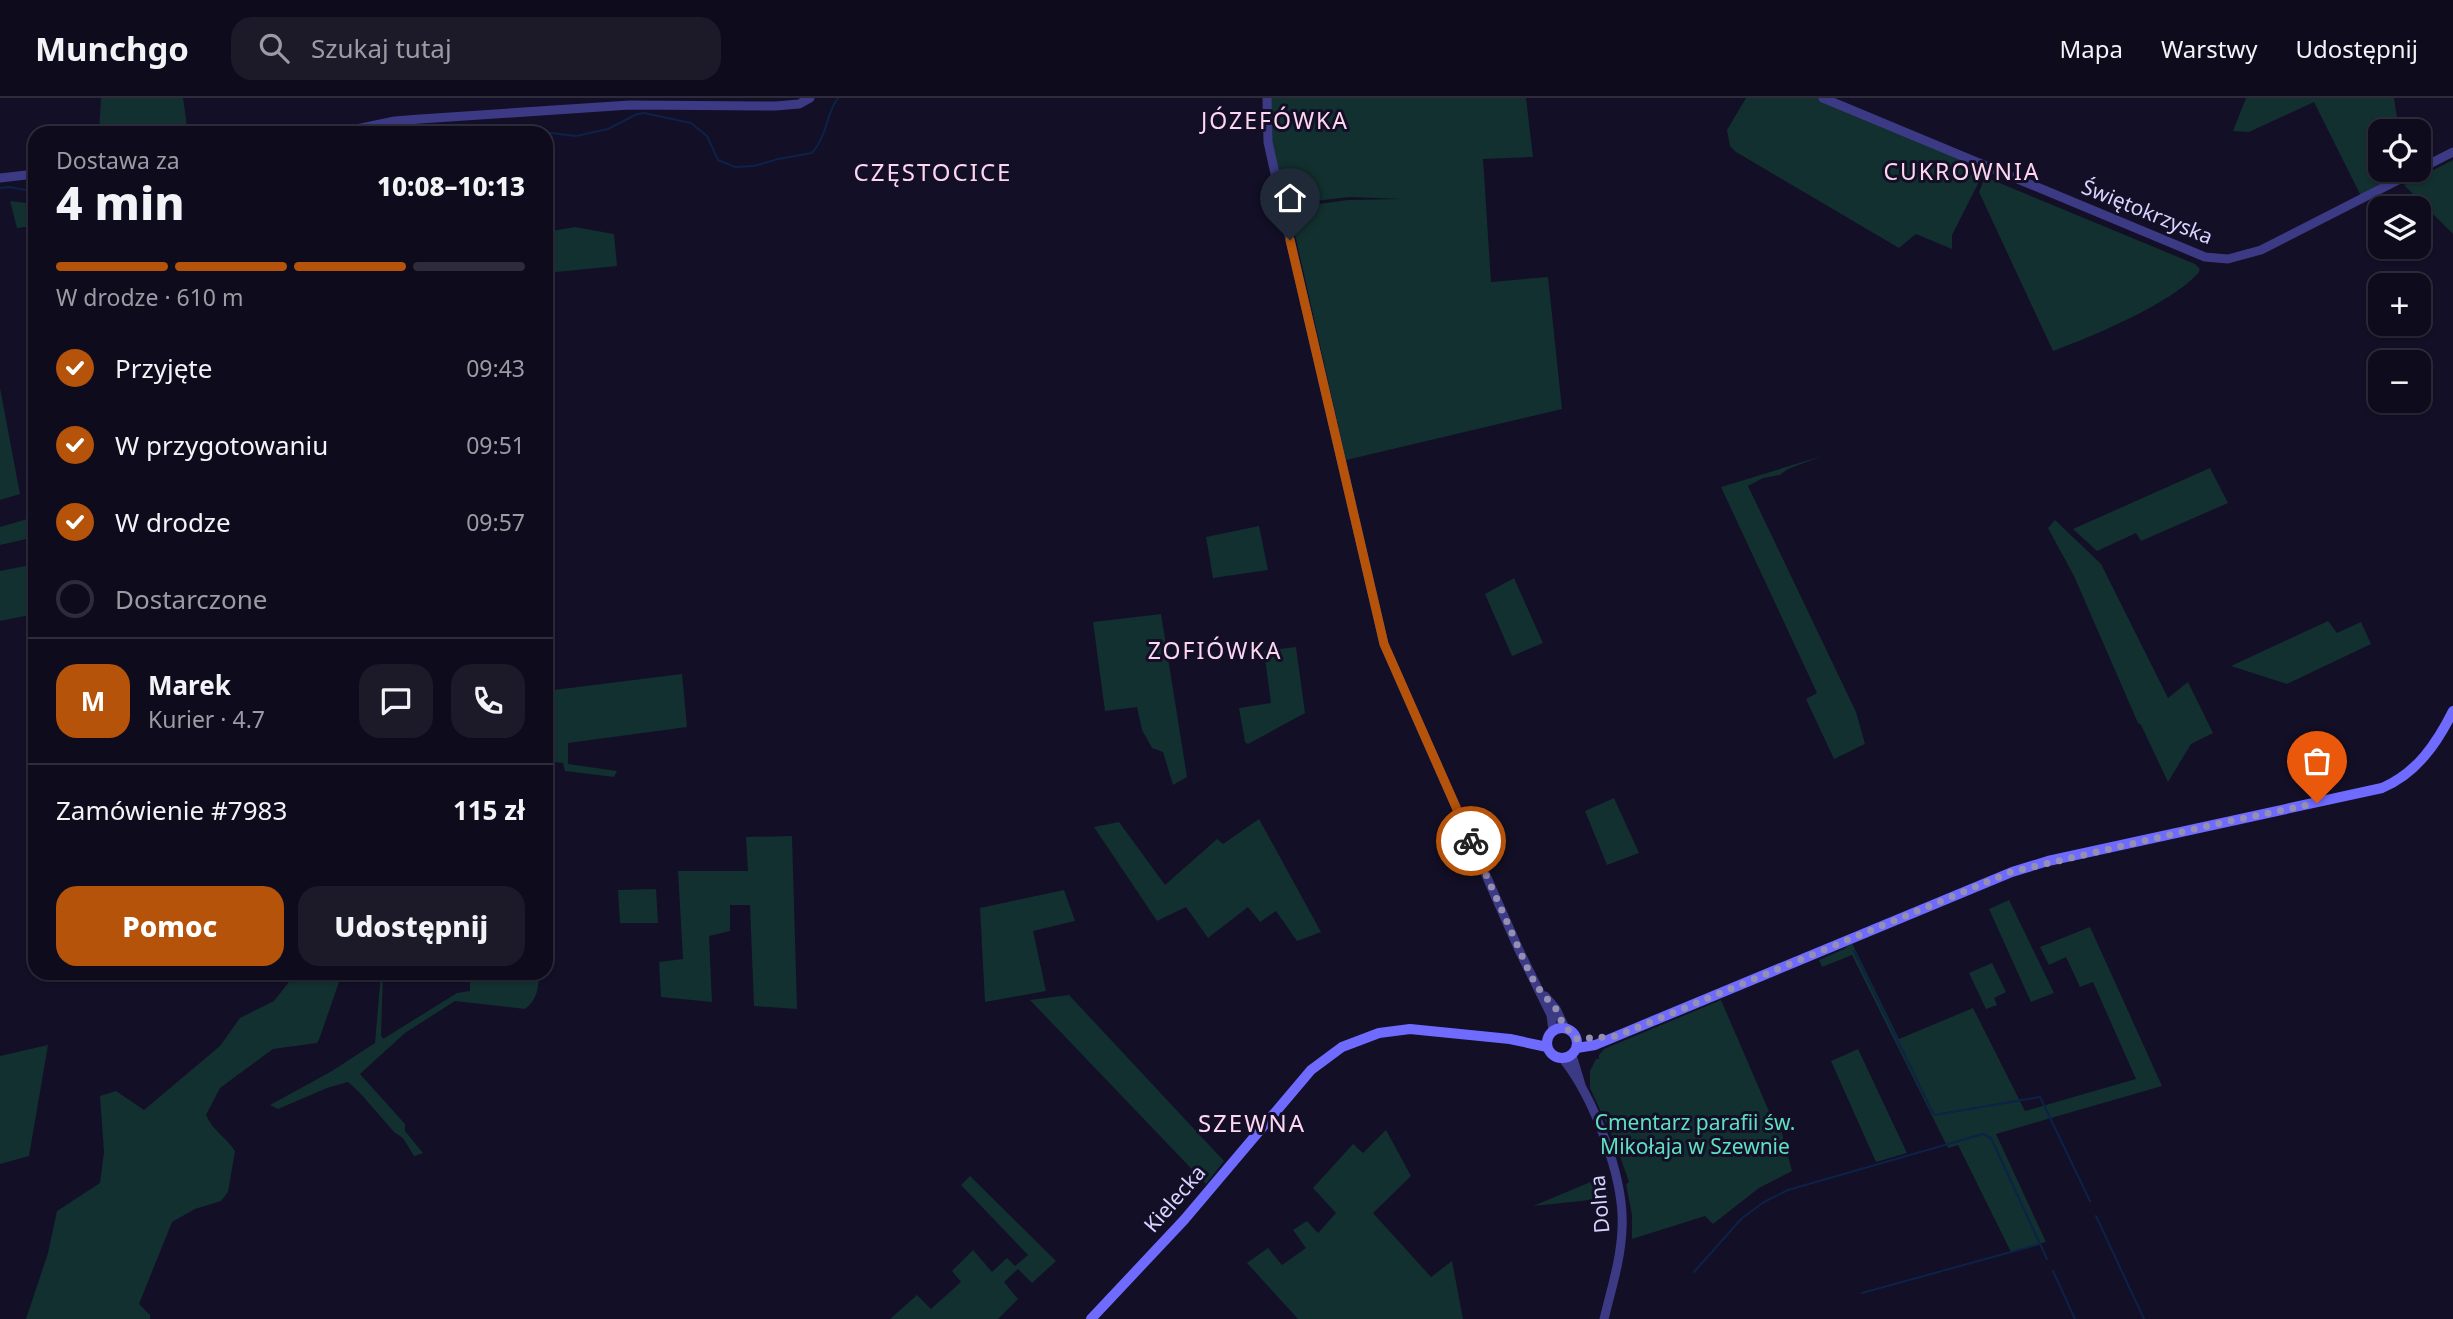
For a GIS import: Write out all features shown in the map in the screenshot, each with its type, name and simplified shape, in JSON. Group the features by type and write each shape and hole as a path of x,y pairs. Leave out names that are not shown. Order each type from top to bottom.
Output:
{"main road":[{"path":"1572,1050 1572,1032 1565,1028 1549,1039 1553,1056 1572,1050 1609,1038 2011,872 2382,788 2401,778 2420,761 2441,736 2453,710"},
{"name":"Kielecka","path":"1091,1319 1169,1237 1321,1060 1360,1039 1393,1030 1425,1030 1510,1039 1549,1039"}],"street":[{"path":"371,126 395,121 630,105 784,106 799,104 810,98"},
{"path":"1268,98 1268,142 1380,631 1389,659 1519,950 1553,1019 1549,1039"},
{"name":"Świętokrzyska","path":"1823,98 2131,227 2205,257 2219,259 2240,257 2260,250 2453,152"},
{"path":"0,178 28,175"},
{"path":"1541,992 1556,1009 1565,1028"},
{"name":"Dolna","path":"1572,1050 1582,1090 1613,1161 1621,1202 1620,1245 1604,1319"}],"green space":[{"path":"101,98 183,98 187,126 99,126"},
{"path":"1267,98 1526,98 1533,157 1483,159 1491,282 1548,277 1562,409 1346,460 1289,208 1348,200 1402,199 1349,197 1282,205 1268,142"},
{"path":"1746,98 1823,98 1987,166 1952,235 1952,249 1916,234 1899,248 1736,152 1730,146 1727,130"},
{"path":"2246,98 2394,98 2397,119 2368,119 2368,182 2393,182 2362,198 2314,102 2249,132 2233,131"},
{"path":"2453,160 2453,234 2431,212 2431,196 2415,196 2404,185 2410,182 2431,182 2431,171"},
{"path":"1985,177 2195,264 2200,269 2199,272 2187,284 2151,307 2053,351 1979,192"},
{"path":"10,201 28,203 28,227 17,228"},
{"path":"575,227 614,234 617,266 553,272 553,231"},
{"path":"0,388 20,494 0,500"},
{"path":"1822,456 1748,486 1856,712 1865,744 1834,759 1806,699 1817,693 1721,487"},
{"path":"2210,468 2228,503 2141,541 2136,533 2097,551 2073,529"},
{"path":"28,519 28,539 0,545 0,527"},
{"path":"2055,520 2101,564 2168,698 2188,682 2213,733 2191,744 2168,782 2138,723 2074,576 2048,528"},
{"path":"1259,526 1268,570 1213,578 1206,537"},
{"path":"28,565 28,615 0,621 0,571"},
{"path":"1514,578 1543,643 1512,656 1485,594"},
{"path":"1161,614 1187,777 1173,785 1163,752 1152,748 1142,730 1137,707 1105,711 1093,622"},
{"path":"2328,621 2337,633 2361,622 2371,644 2287,684 2231,666"},
{"path":"1296,647 1305,713 1248,744 1245,742 1239,708 1271,703 1264,651"},
{"path":"682,674 687,727 568,743 568,764 617,771 614,777 565,771 563,763 553,762 553,690"},
{"path":"1614,798 1639,853 1607,865 1585,811"},
{"path":"1259,819 1321,932 1297,941 1276,911 1260,922 1248,907 1208,938 1186,907 1157,921 1094,827 1119,822 1165,885 1217,839 1223,844"},
{"path":"792,836 797,1009 754,1006 750,905 730,905 730,931 709,936 712,1002 661,997 659,962 683,959 678,871 748,871 746,837"},
{"path":"656,889 658,923 620,923 618,890"},
{"path":"1064,890 1075,921 1033,931 1046,991 985,1002 980,908"},
{"path":"2009,900 2054,993 2031,1002 1989,909"},
{"path":"2090,927 2162,1086 1996,1134 2046,1242 2011,1252 1958,1145 1948,1148 1852,955 1822,967 1819,960 1852,943 1899,1039 1973,1008 2025,1111 2136,1079 2093,982 2080,987 2066,957 2049,965 2040,947"},
{"path":"1992,963 2006,992 1994,998 1997,1005 1986,1009 1969,973"},
{"path":"290,980 339,982 317,1043 273,1049 220,1088 206,1115 235,1151 228,1192 221,1201 195,1209 172,1222 139,1304 150,1315 150,1319 26,1319 48,1253 57,1211 100,1183 104,1152 100,1096 116,1091 144,1110 220,1046 240,1018 274,1001"},
{"path":"380,980 383,980 383,1039 457,993 470,991 470,980 538,980 532,1002 525,1009 455,1001 405,1033 360,1074 405,1124 405,1131 423,1153 414,1156 403,1138 394,1132 348,1082 278,1109 270,1105 332,1071 375,1043"},
{"path":"1069,995 1224,1161 1206,1184 1030,1000"},
{"name":"Cmentarz parafii św. Mikołaja w Szewnie","path":"1721,1000 1774,1123 1779,1122 1792,1171 1759,1188 1713,1224 1705,1216 1632,1239 1632,1215 1626,1184 1629,1182 1616,1145 1590,1088 1590,1071 1604,1049"},
{"path":"48,1045 29,1156 0,1164 0,1056"},
{"path":"1858,1049 1907,1153 1876,1162 1831,1061"},
{"path":"1386,1130 1411,1176 1373,1213 1431,1277 1452,1261 1463,1319 1298,1319 1247,1263 1268,1248 1282,1265 1306,1248 1293,1230 1307,1221 1318,1233 1336,1213 1313,1188 1353,1144 1363,1153"},
{"path":"970,1176 1056,1261 1032,1283 1018,1269 1004,1282 1018,1299 998,1319 890,1319 917,1295 931,1309 961,1282 952,1271 973,1250 992,1272 1007,1258 1015,1266 1028,1255 961,1185"},
{"path":"1605,1176 1609,1198 1533,1206"}],"waterway":[{"path":"553,133 576,136 608,129 644,113 691,123 707,136 718,160 735,167 754,166 812,153 838,98"},
{"path":"476,126 491,126"},
{"path":"0,188 28,191"},
{"path":"1854,951 1934,1115 2040,1097 2090,1201"},
{"path":"1694,1272 1742,1218 1764,1202 1788,1190 1983,1134 1991,1138 2047,1259"},
{"path":"2096,1216 2144,1319"},
{"path":"1862,1293 2040,1244"},
{"path":"2053,1271 2075,1319"}],"way so far":[{"path":"1471,841 1534,981 1556,1009 1562,1025 1577,1039 1609,1038 2011,872 2317,803"}],"district":[{"name":"JÓZEFÓWKA","path":"1275,121"},
{"name":"CUKROWNIA","path":"1962,172"},
{"name":"CZĘSTOCICE","path":"933,173"},
{"name":"ZOFIÓWKA","path":"1215,651"},
{"name":"SZEWNA","path":"1252,1124"}],"route":[{"path":"1290,240 1384,644 1471,841"}]}
